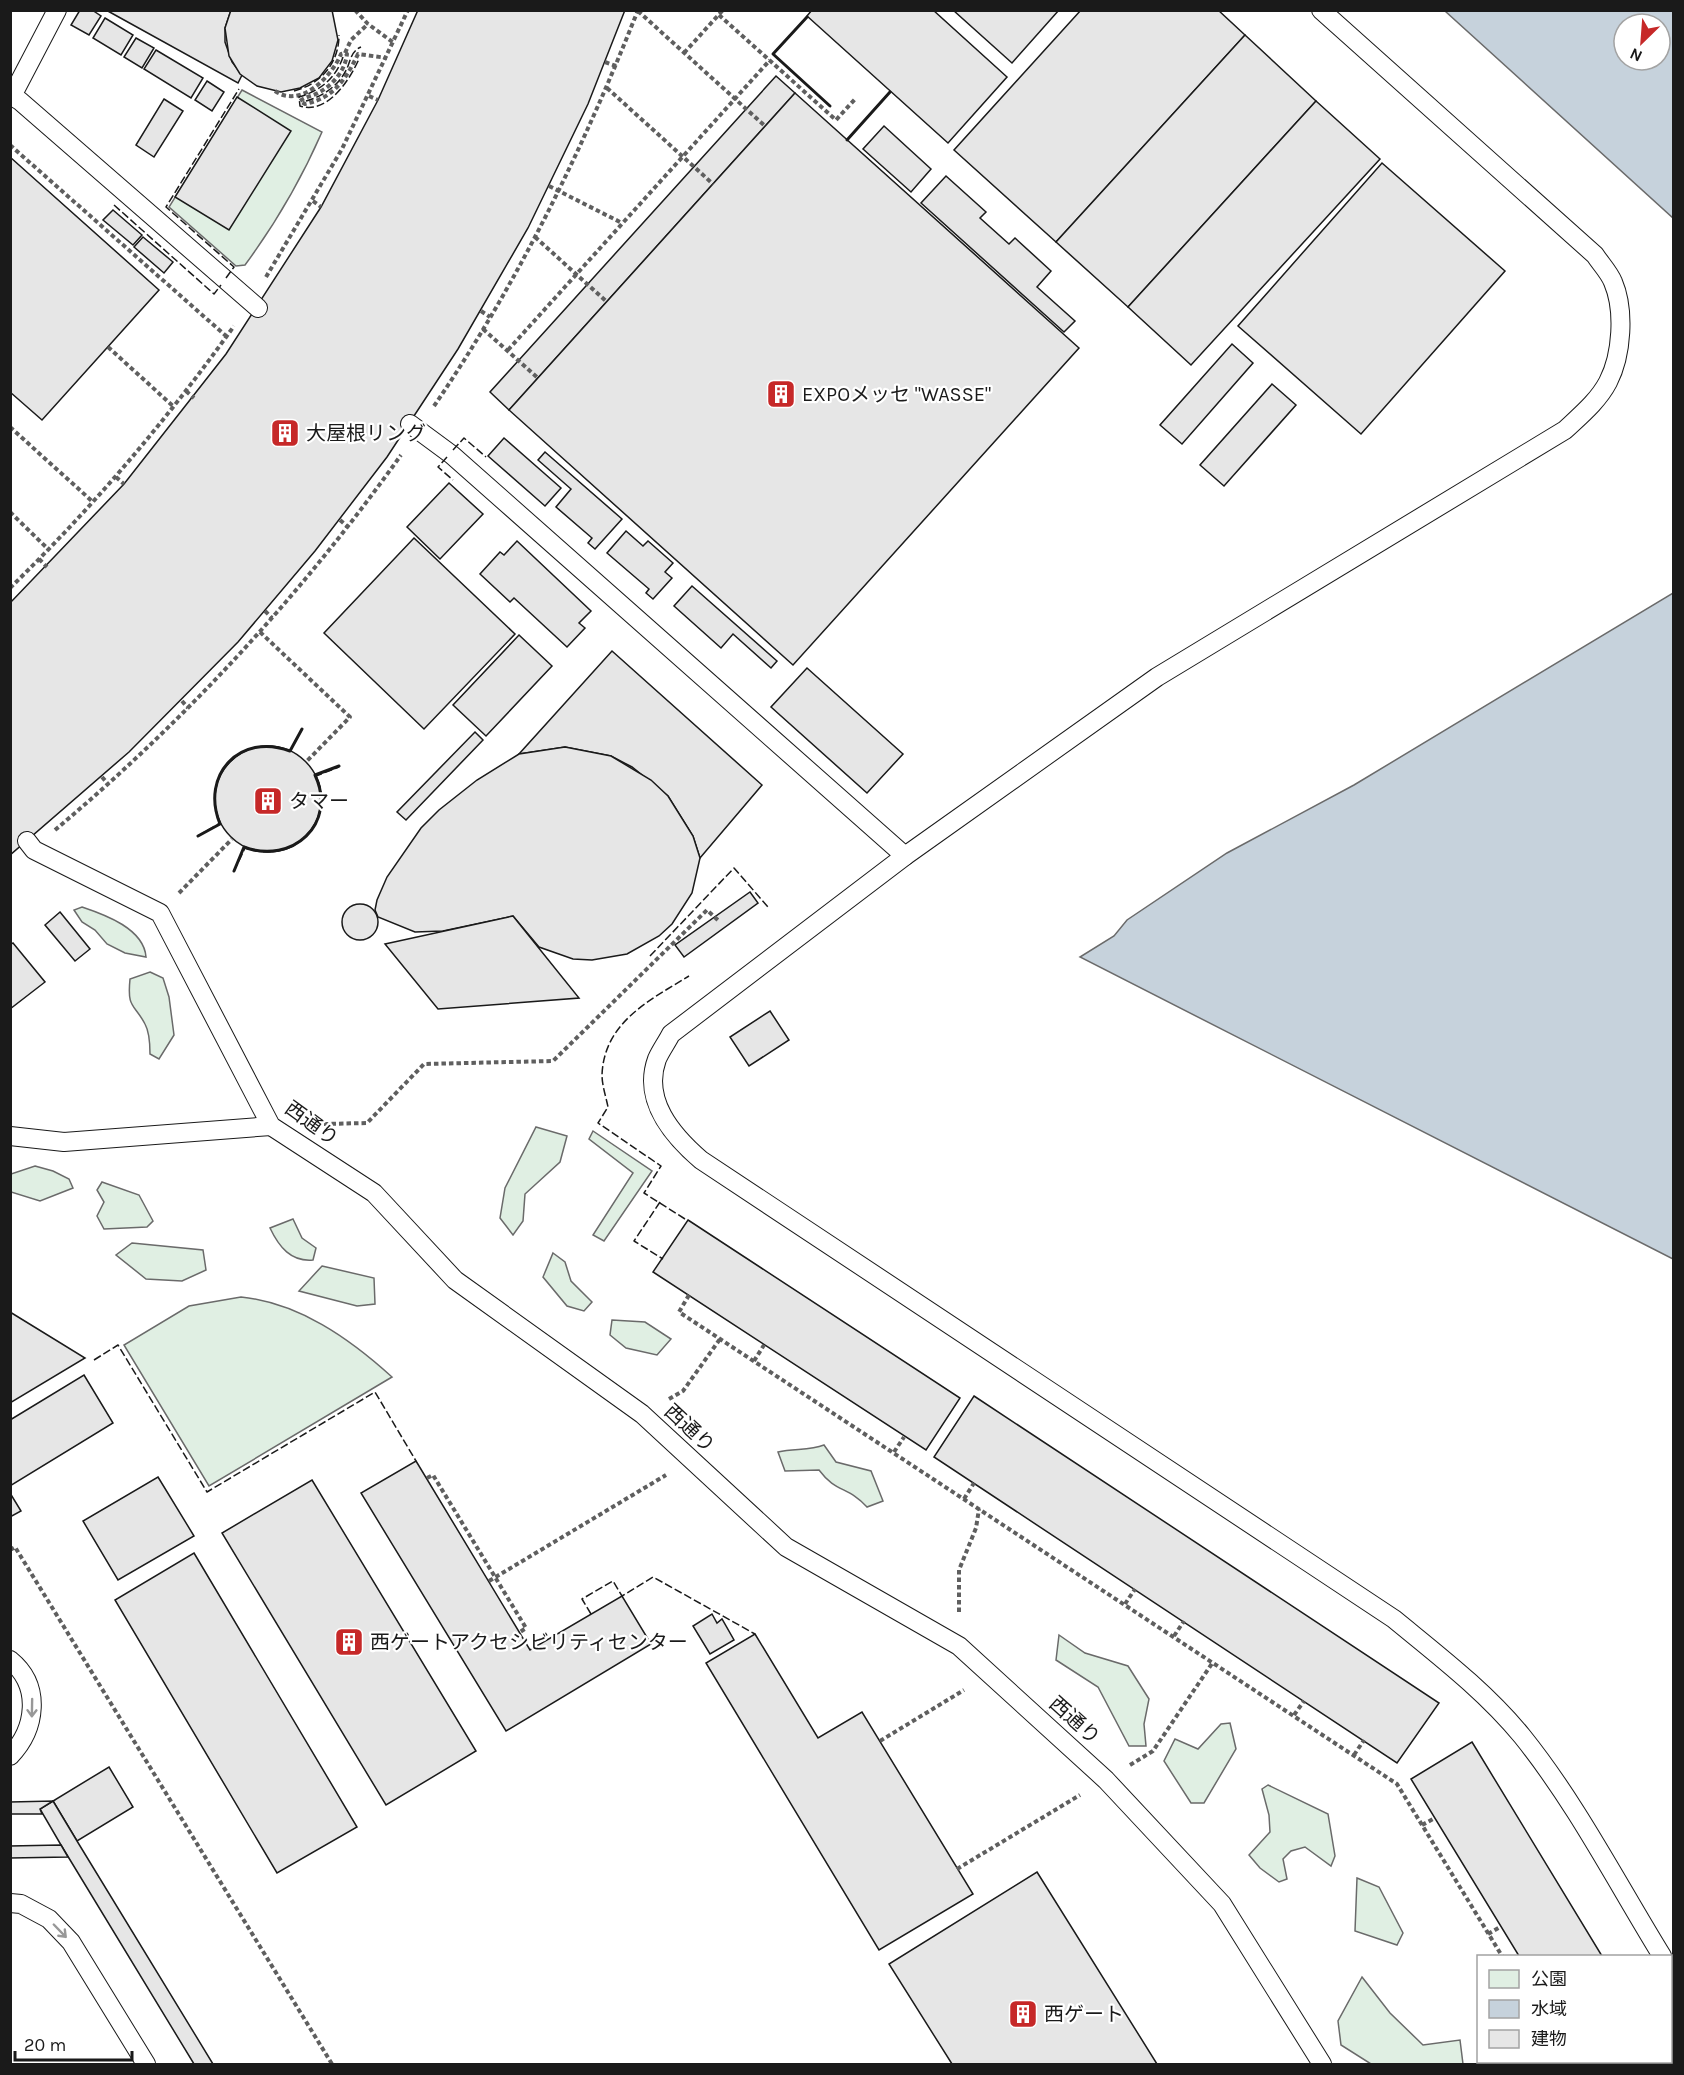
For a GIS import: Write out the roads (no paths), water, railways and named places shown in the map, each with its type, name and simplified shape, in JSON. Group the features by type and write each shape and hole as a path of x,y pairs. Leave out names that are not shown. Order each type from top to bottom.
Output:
{"lane":[{"path":"57,10 11,96 258,308"},
{"path":"1321,10 1595,255 1613,281 1620,313 1618,349 1608,381 1591,406 1565,430 1157,677 905,856 671,1034 657,1060 653,1086 660,1113 675,1138 701,1161 1394,1620 1466,1678 1522,1736 1566,1798 1661,1955"},
{"path":"414,427 452,455 905,856"},
{"name":"西通り","path":"30,845 160,914 271,1126 374,1193 455,1280 642,1414 786,1547 959,1646 1106,1779 1222,1904 1322,2064"},
{"path":"10,1136 64,1142 271,1126"},
{"path":"10,1660 18,1666 29,1684 33,1704 31,1724 22,1743 10,1756"},
{"path":"10,1903 21,1904 49,1919 71,1942 146,2064"}],"water":[{"path":"1445,11 1673,11 1673,218"},
{"path":"1673,593 1673,1259 1080,957 1114,936 1127,920 1227,853 1354,785"}],"place":[{"name":"EXPOメッセ \"WASSE\"","path":"781,394"},
{"name":"大屋根リング","path":"285,433"},
{"name":"タマー","path":"268,801"},
{"name":"西ゲートアクセシビリティセンター","path":"349,1642"},
{"name":"西ゲート","path":"1023,2014"}]}
